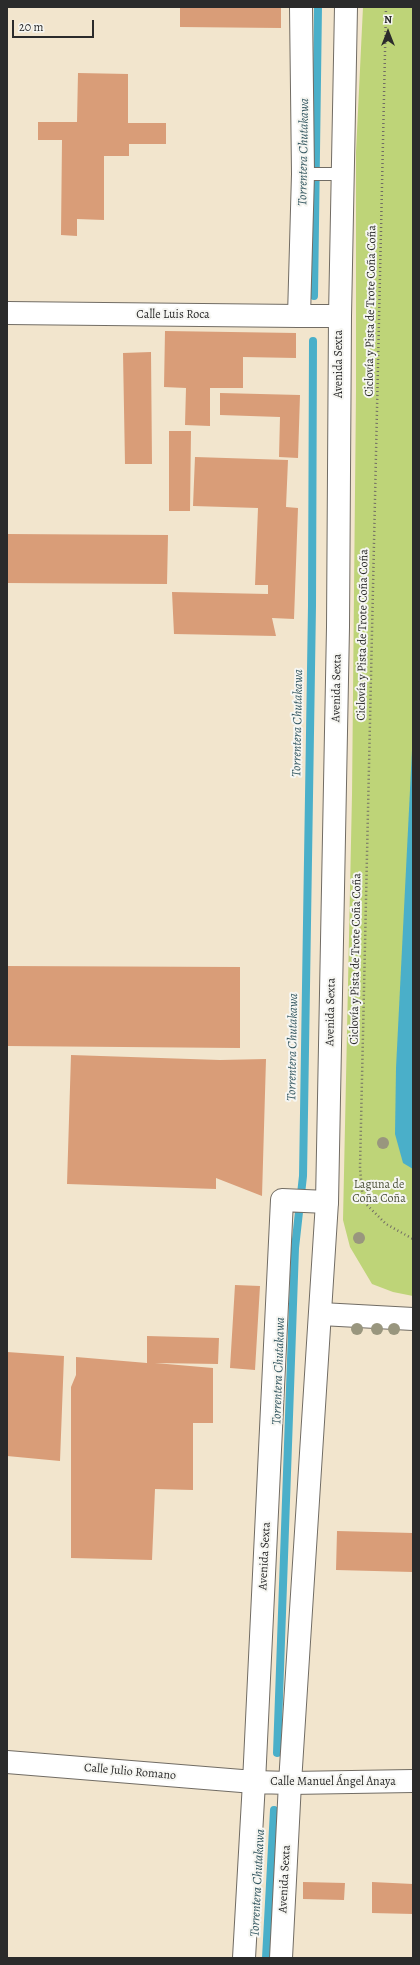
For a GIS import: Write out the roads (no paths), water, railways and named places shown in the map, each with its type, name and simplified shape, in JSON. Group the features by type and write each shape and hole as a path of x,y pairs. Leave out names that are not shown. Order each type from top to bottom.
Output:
{"main road":[{"path":"299,316 305,174 301,7"},
{"name":"Avenida Sexta","path":"281,1958 290,1783 321,1314 338,635 340,316 333,174 346,7"},
{"name":"Calle Luis Roca","path":"7,314 340,316"},
{"name":"Avenida Sexta","path":"244,1958 282,1200 324,1202"},
{"path":"321,1314 413,1319"},
{"name":"Calle Julio Romano","path":"7,1762 254,1782"},
{"name":"Calle Manuel Ángel Anaya","path":"254,1782 290,1783 413,1781"}],"lane":[{"path":"305,174 333,174"}],"water":[{"path":"413,730 413,1169 403,1163 395,1134 396,1068"}],"waterway":[{"name":"Torrentera Chutakawa","path":"314,296 318,7"},
{"name":"Torrentera Chutakawa","path":"277,1753 295,1248 303,1176 312,606 313,341"},
{"name":"Torrentera Chutakawa","path":"266,1958 274,1810"}],"park label":[{"name":"Laguna de Coña Coña","path":"379,1192"}]}
